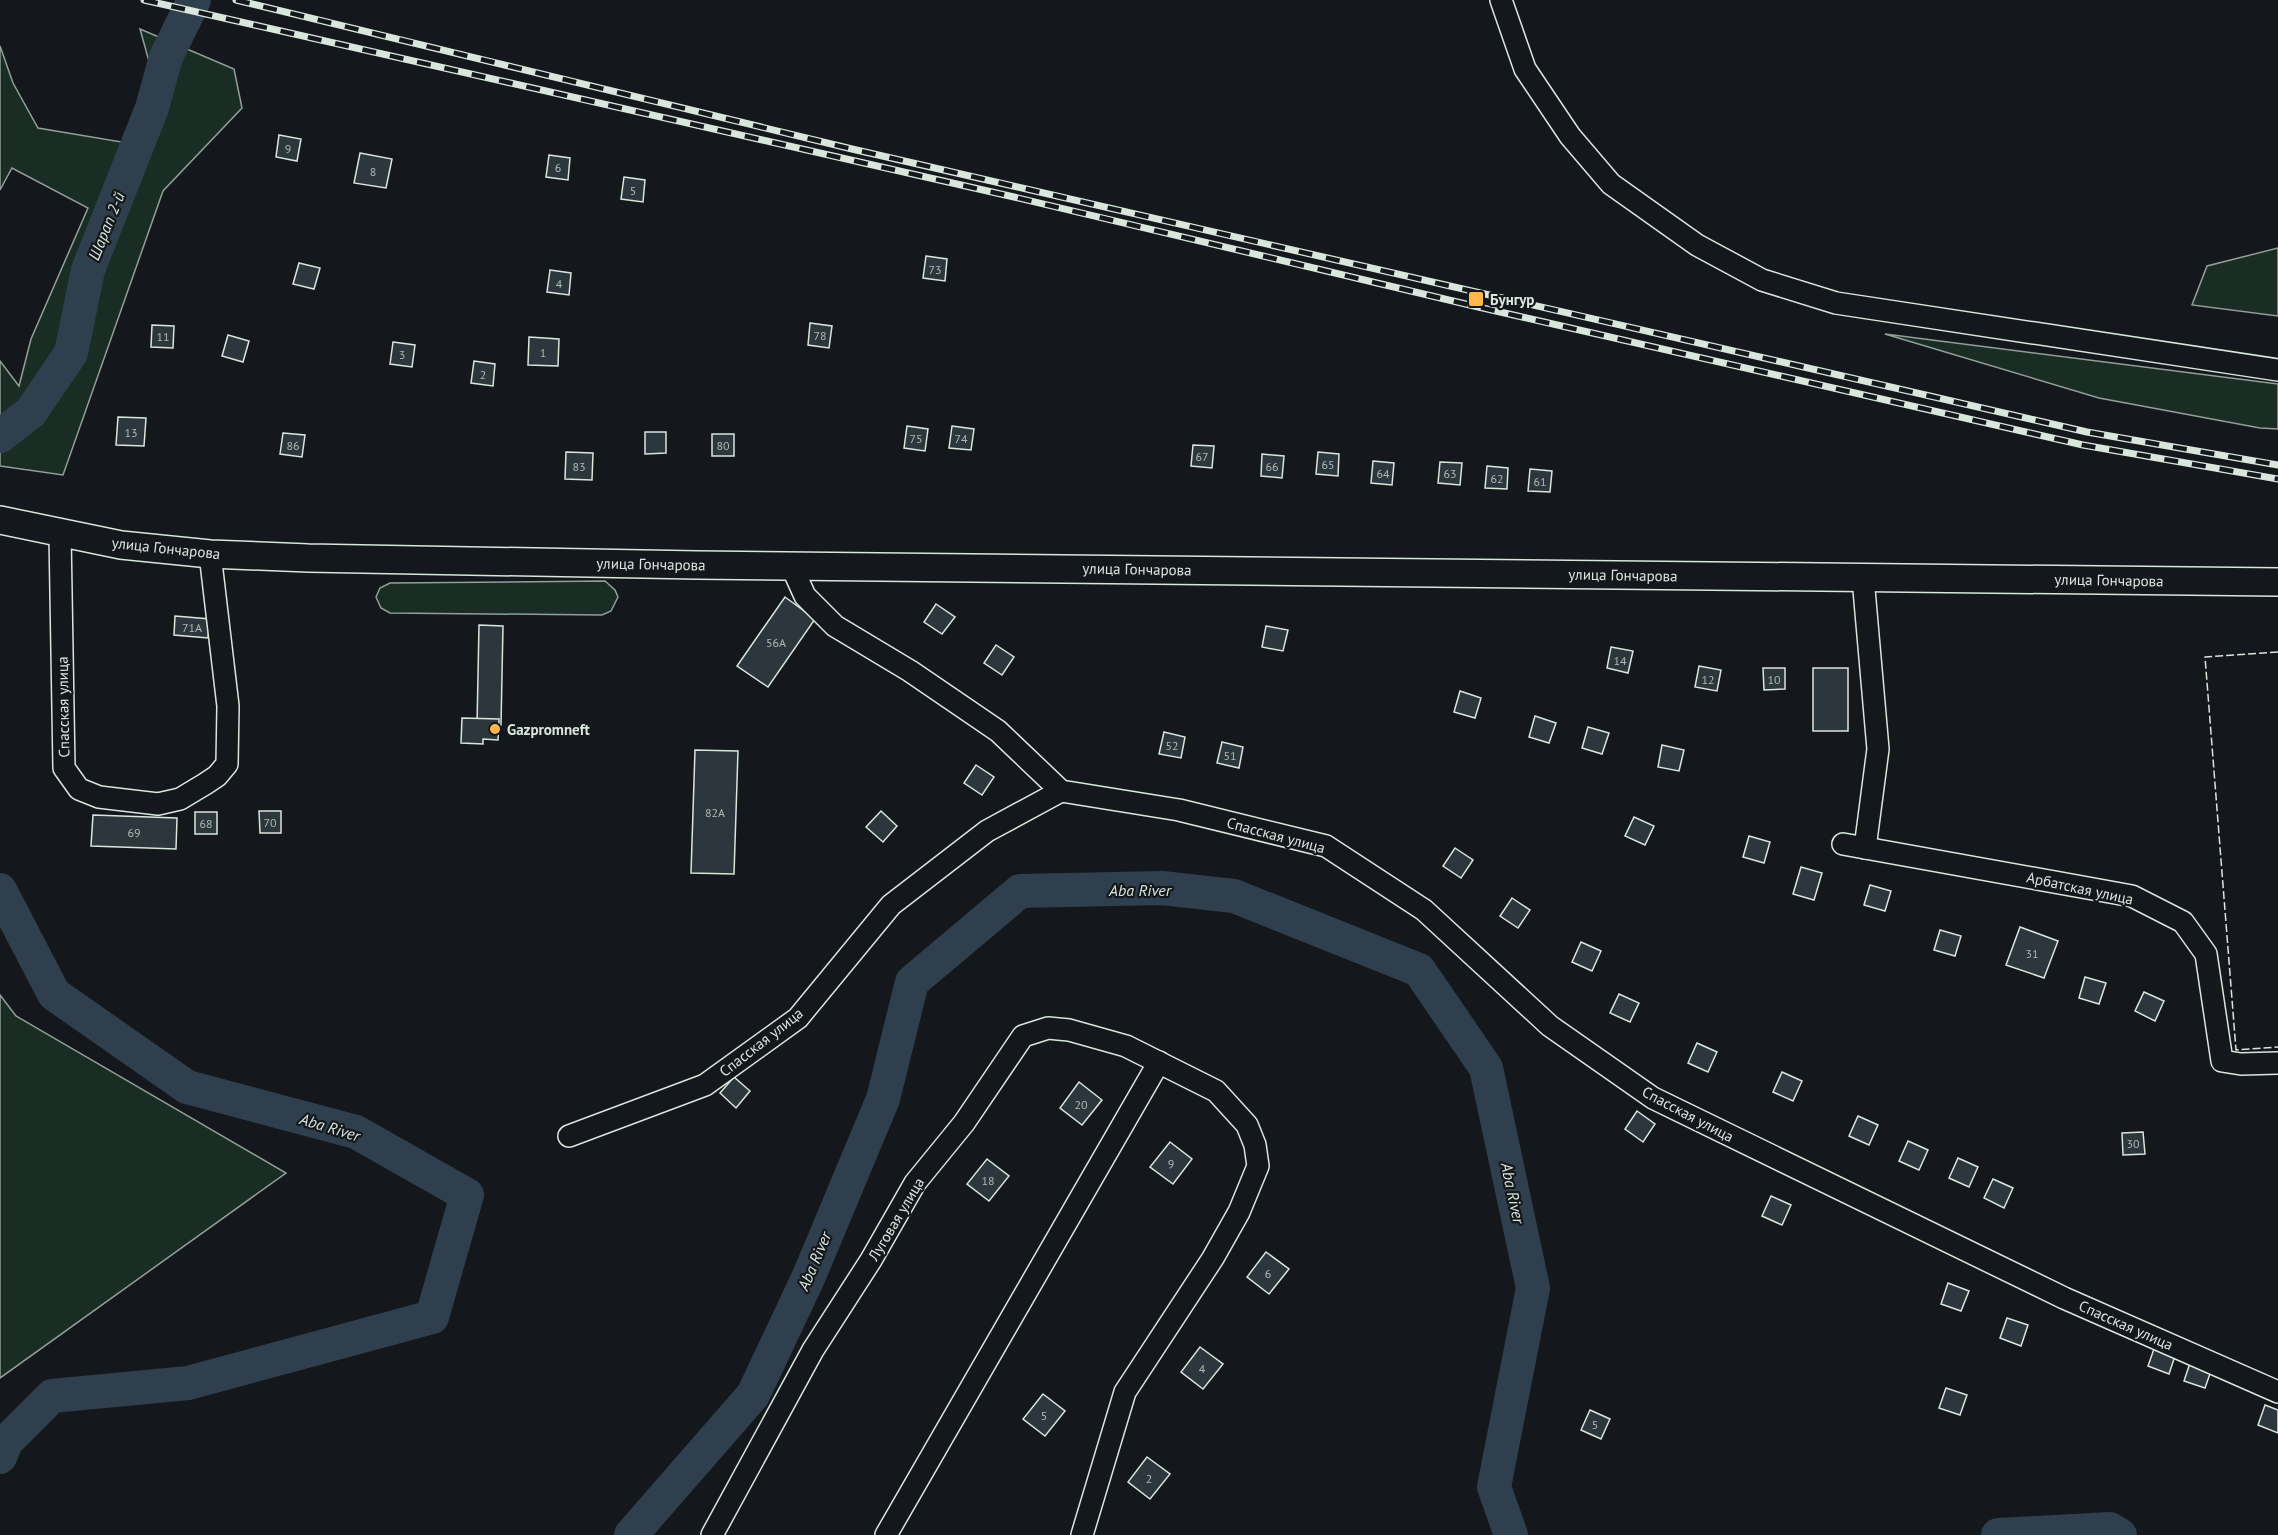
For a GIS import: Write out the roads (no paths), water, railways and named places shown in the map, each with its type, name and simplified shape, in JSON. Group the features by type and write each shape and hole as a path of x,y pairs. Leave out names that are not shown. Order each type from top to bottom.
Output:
{"main road":[{"name":"улица Гончарова","path":"0,520 121,545 210,554 320,558 2278,582"}],"street":[{"path":"1501,0 1525,69 1570,136 1611,184 1697,245 1762,280 1836,303 2278,370"},
{"name":"Спасская улица","path":"60,534 64,768 79,789 99,797 158,804 180,799 217,776 227,764 228,706 210,554"},
{"path":"791,565 806,596 835,626 910,671 998,732 1061,791"},
{"path":"1863,578 1878,749 1865,848"},
{"name":"Спасская улица","path":"569,1136 705,1085 798,1018 891,905 987,831 1061,791 1179,810 1326,846 1424,910 1550,1026 1653,1098 2064,1298 2278,1392"},
{"name":"Арбатская улица","path":"1843,844 2132,896 2183,922 2206,954 2222,1061 2241,1064 2278,1063"},
{"name":"Луговая улица","path":"712,1535 813,1350 871,1260 915,1183 964,1123 1023,1036 1048,1028 1069,1030 1126,1046 1216,1091 1247,1125 1255,1145 1258,1166 1239,1212 1213,1258 1125,1392 1082,1535"},
{"path":"886,1535 1159,1062"}],"waterway":[{"name":"Шарап 2-й","path":"0,436 31,412 71,353 88,270 152,108 166,57 194,0"},
{"name":"Aba River","path":"631,1535 753,1395 809,1276 883,1099 912,982 1020,891 1162,888 1234,896 1419,970 1486,1068 1533,1288 1494,1487 1511,1535"},
{"name":"Aba River","path":"0,890 54,994 187,1087 356,1132 467,1195 432,1317 188,1383 52,1396 6,1442 0,1457"},
{"name":"Aba River","path":"1998,1535 2110,1529 2120,1535"}],"railway":[{"path":"144,0 1014,197 1474,306 2083,445 2278,479"},
{"path":"236,0 852,149 2087,432 2278,465"}],"place":[{"name":"Бунгур","path":"1476,299"},
{"name":"Gazpromneft","path":"495,729"}]}
